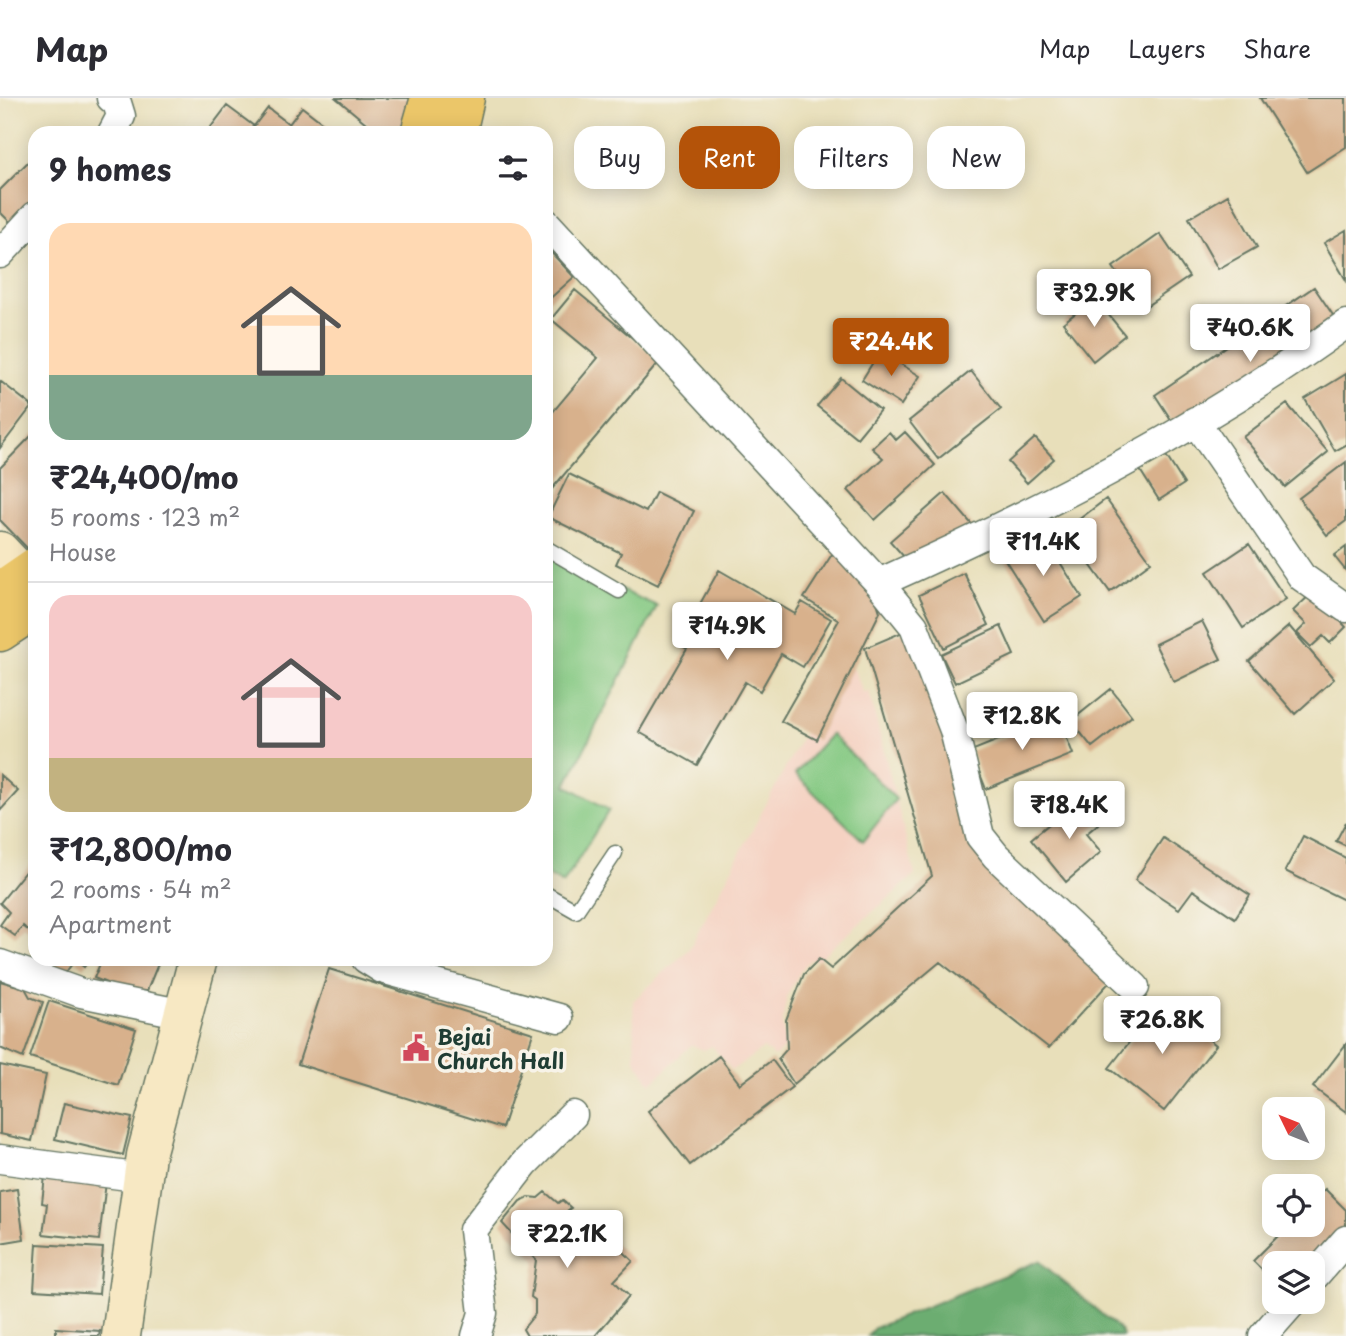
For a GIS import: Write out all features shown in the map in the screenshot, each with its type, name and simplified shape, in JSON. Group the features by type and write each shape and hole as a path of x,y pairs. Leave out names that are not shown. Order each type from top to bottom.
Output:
{"main road":[{"path":"421,126 430,98"},
{"path":"0,632 22,580"}],"street":[{"path":"111,98 117,103 121,116 116,126"},
{"path":"0,254 28,224"},
{"path":"553,231 879,583 914,626 954,730 980,836 996,856 1135,987"},
{"path":"879,583 1002,528 1195,421 1346,324"},
{"path":"1195,421 1303,577 1346,608"},
{"path":"0,964 80,993 184,1013"},
{"path":"121,1336 143,1178 196,966"},
{"path":"378,966 559,1018"},
{"path":"476,1336 483,1313 473,1230 525,1163 573,1115"},
{"path":"0,1159 143,1178"},
{"path":"1325,1264 1346,1240"},
{"path":"1263,1336 1282,1314"}],"lane":[{"path":"553,552 619,591"},
{"path":"553,898 576,911 615,853"}],"shaded area":[{"path":"847,652 863,692 869,691 915,875 818,960 810,960 801,970 787,996 782,1024 786,1047 774,1057 764,1048 732,1070 712,1046 704,1050 691,1045 651,1084 635,1060 633,1001 689,949"}],"green space":[{"path":"553,560 657,606 566,785 609,810 563,884 553,878"},
{"path":"831,734 896,799 863,841 795,774"},
{"path":"1039,1261 1120,1330 1123,1336 868,1336 874,1328"}],"building":[{"path":"336,98 424,98 402,126 370,126"},
{"path":"1260,98 1346,98 1346,147 1307,172"},
{"path":"227,106 254,126 212,126"},
{"path":"302,107 327,126 254,126 268,108 289,124"},
{"path":"28,162 28,217 16,228 0,212 0,190"},
{"path":"1228,195 1257,247 1218,269 1189,218"},
{"path":"1346,230 1346,280 1324,243"},
{"path":"1160,234 1189,277 1142,309 1113,267"},
{"path":"553,254 574,277 553,296"},
{"path":"1314,287 1345,333 1185,441 1155,395"},
{"path":"575,290 660,361 553,488 553,412 598,358 553,321 553,317"},
{"path":"1095,298 1125,335 1093,361 1063,323"},
{"path":"880,351 920,376 901,405 862,380"},
{"path":"971,371 1001,409 938,459 909,421"},
{"path":"1346,374 1346,445 1335,451 1305,399"},
{"path":"841,378 880,410 857,438 817,406"},
{"path":"0,381 28,403 28,411 0,448"},
{"path":"1287,404 1328,452 1285,487 1243,437"},
{"path":"889,432 896,440 905,432 935,465 875,520 848,490 883,458 872,448"},
{"path":"1035,438 1054,459 1027,483 1008,462"},
{"path":"28,439 28,549 0,520 0,468"},
{"path":"1165,454 1184,484 1159,500 1140,470"},
{"path":"1346,462 1346,521 1327,535 1299,498"},
{"path":"569,474 646,512 656,492 694,511 658,585 616,564 621,553 553,519 553,507"},
{"path":"945,493 975,528 921,576 890,541"},
{"path":"1106,499 1151,562 1110,592 1065,530"},
{"path":"1042,534 1082,597 1044,621 1004,558"},
{"path":"1249,544 1286,599 1243,628 1207,572"},
{"path":"1346,547 1346,571 1334,556"},
{"path":"836,548 871,583 880,612 817,740 781,721 839,620 804,598"},
{"path":"719,570 795,614 802,602 831,619 803,667 781,654 760,691 745,682 697,765 639,732 687,649 678,643"},
{"path":"964,573 989,625 944,648 919,595"},
{"path":"1313,592 1346,627 1330,643 1323,636 1311,647 1297,633 1306,624 1293,611"},
{"path":"1202,621 1221,659 1174,682 1155,644"},
{"path":"1001,626 1014,655 955,683 941,654"},
{"path":"1289,626 1334,679 1295,714 1249,661"},
{"path":"912,628 979,843 1117,974 1049,1048 940,962 794,1084 778,1059 787,1049 786,1020 804,974 819,959 831,969 932,876 865,648"},
{"path":"1111,689 1132,716 1092,747 1071,721"},
{"path":"1058,716 1073,754 986,789 971,751"},
{"path":"0,775 18,791 0,811"},
{"path":"1078,800 1098,824 1086,834 1101,852 1066,882 1031,839"},
{"path":"1346,822 1346,846 1336,841"},
{"path":"1303,836 1346,858 1346,901 1285,871"},
{"path":"1163,838 1250,895 1235,918 1193,890 1179,909 1135,880"},
{"path":"28,868 28,930 23,926 15,936 0,925 9,912 0,903"},
{"path":"50,966 70,966 63,976"},
{"path":"99,966 157,966 144,998 94,978"},
{"name":"Bejai Church Hall","path":"329,969 533,1033 502,1128 298,1064"},
{"path":"0,981 25,988 30,997 43,1002 23,1058 0,1048"},
{"path":"49,1001 136,1029 118,1085 30,1057"},
{"path":"1161,1002 1216,1045 1164,1111 1109,1068"},
{"path":"1346,1044 1346,1112 1313,1087"},
{"path":"719,1056 740,1084 772,1060 792,1087 690,1165 648,1111"},
{"path":"0,1065 46,1075 32,1141 0,1134"},
{"path":"64,1103 132,1118 123,1155 55,1139"},
{"path":"45,1176 106,1182 99,1240 43,1234 47,1204 42,1203"},
{"path":"17,1189 24,1239 0,1243 0,1192"},
{"path":"1325,1189 1346,1210 1346,1232 1325,1252 1263,1251 1277,1237 1325,1237"},
{"path":"545,1192 558,1203 562,1200 571,1208 568,1210 608,1245 612,1241 633,1261 614,1281 629,1296 595,1336 527,1336 523,1329 535,1314 535,1300 531,1297 536,1260 502,1223 520,1201 529,1197 538,1198"},
{"path":"37,1244 103,1248 99,1294 34,1290"},
{"path":"1262,1252 1262,1270 1253,1261"},
{"path":"56,1328 100,1331 99,1336 56,1336"}],"place":[{"name":"Bejai Church Hall","path":"416,1048"}]}
